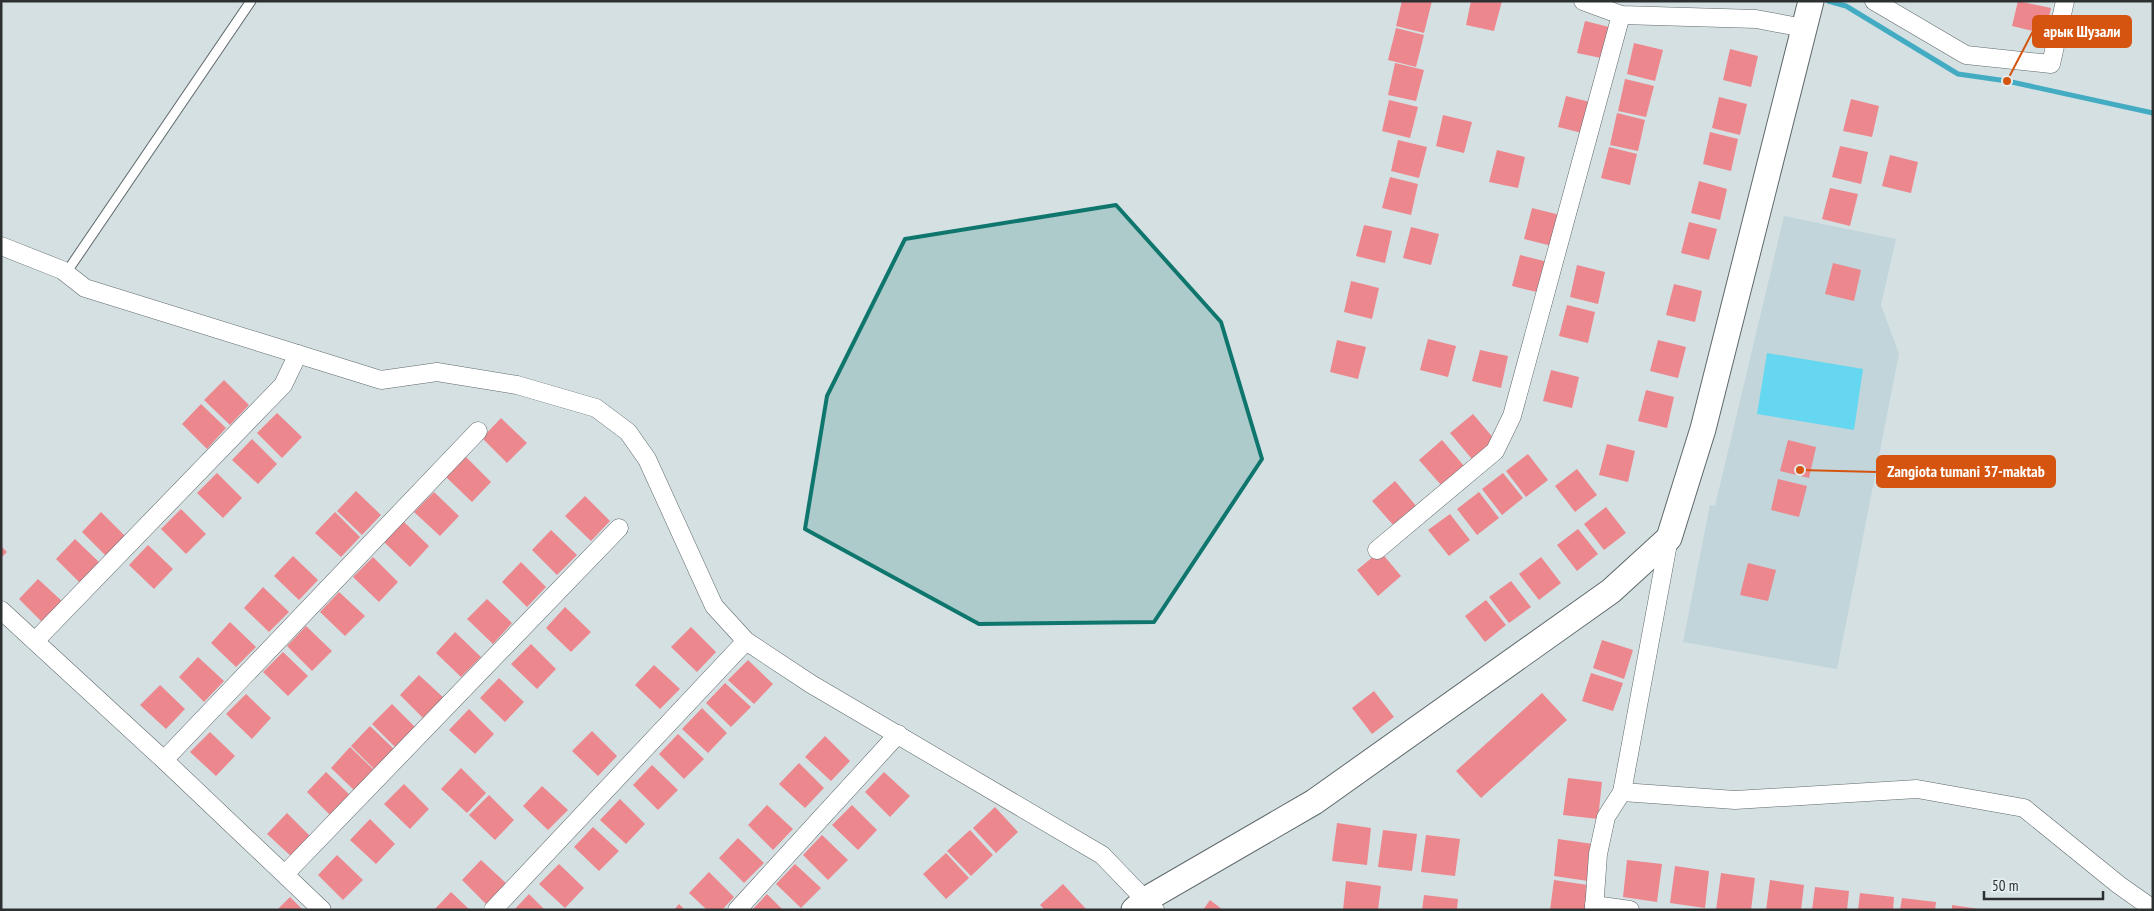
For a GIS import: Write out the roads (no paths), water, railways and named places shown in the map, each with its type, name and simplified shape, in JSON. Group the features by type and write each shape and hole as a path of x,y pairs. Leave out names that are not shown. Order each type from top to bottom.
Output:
{"main road":[{"path":"1144,907 1314,802 1611,591 1669,538 1703,429 1808,13"}],"street":[{"path":"1583,1 1622,16 1756,19 1808,13"},
{"path":"1874,1 1966,55 2050,64 2065,1"},
{"path":"1377,550 1495,451 1512,416 1622,16"},
{"path":"1,246 62,270 85,288 381,380 437,372 517,385 596,408 628,432 647,458 714,606 746,641 811,684 1102,855 1144,907"},
{"path":"35,641 282,385 298,354"},
{"path":"164,760 478,431"},
{"path":"284,874 619,528"},
{"path":"1630,910 1594,907 1598,854 1606,817 1622,792 1669,538"},
{"path":"1,610 164,760 322,910"},
{"path":"493,910 746,641"},
{"path":"737,910 898,734"},
{"path":"1622,792 1735,800 1917,789 2024,808 2119,886 2153,909"}],"lane":[{"path":"66,273 251,1"}],"waterway":[{"path":"1828,1 1846,6 1958,74 2007,81 2153,113"}],"place":[{"name":"арык Шузали","path":"2007,81"},
{"name":"Zangiota tumani 37-maktab","path":"1800,470"}]}
